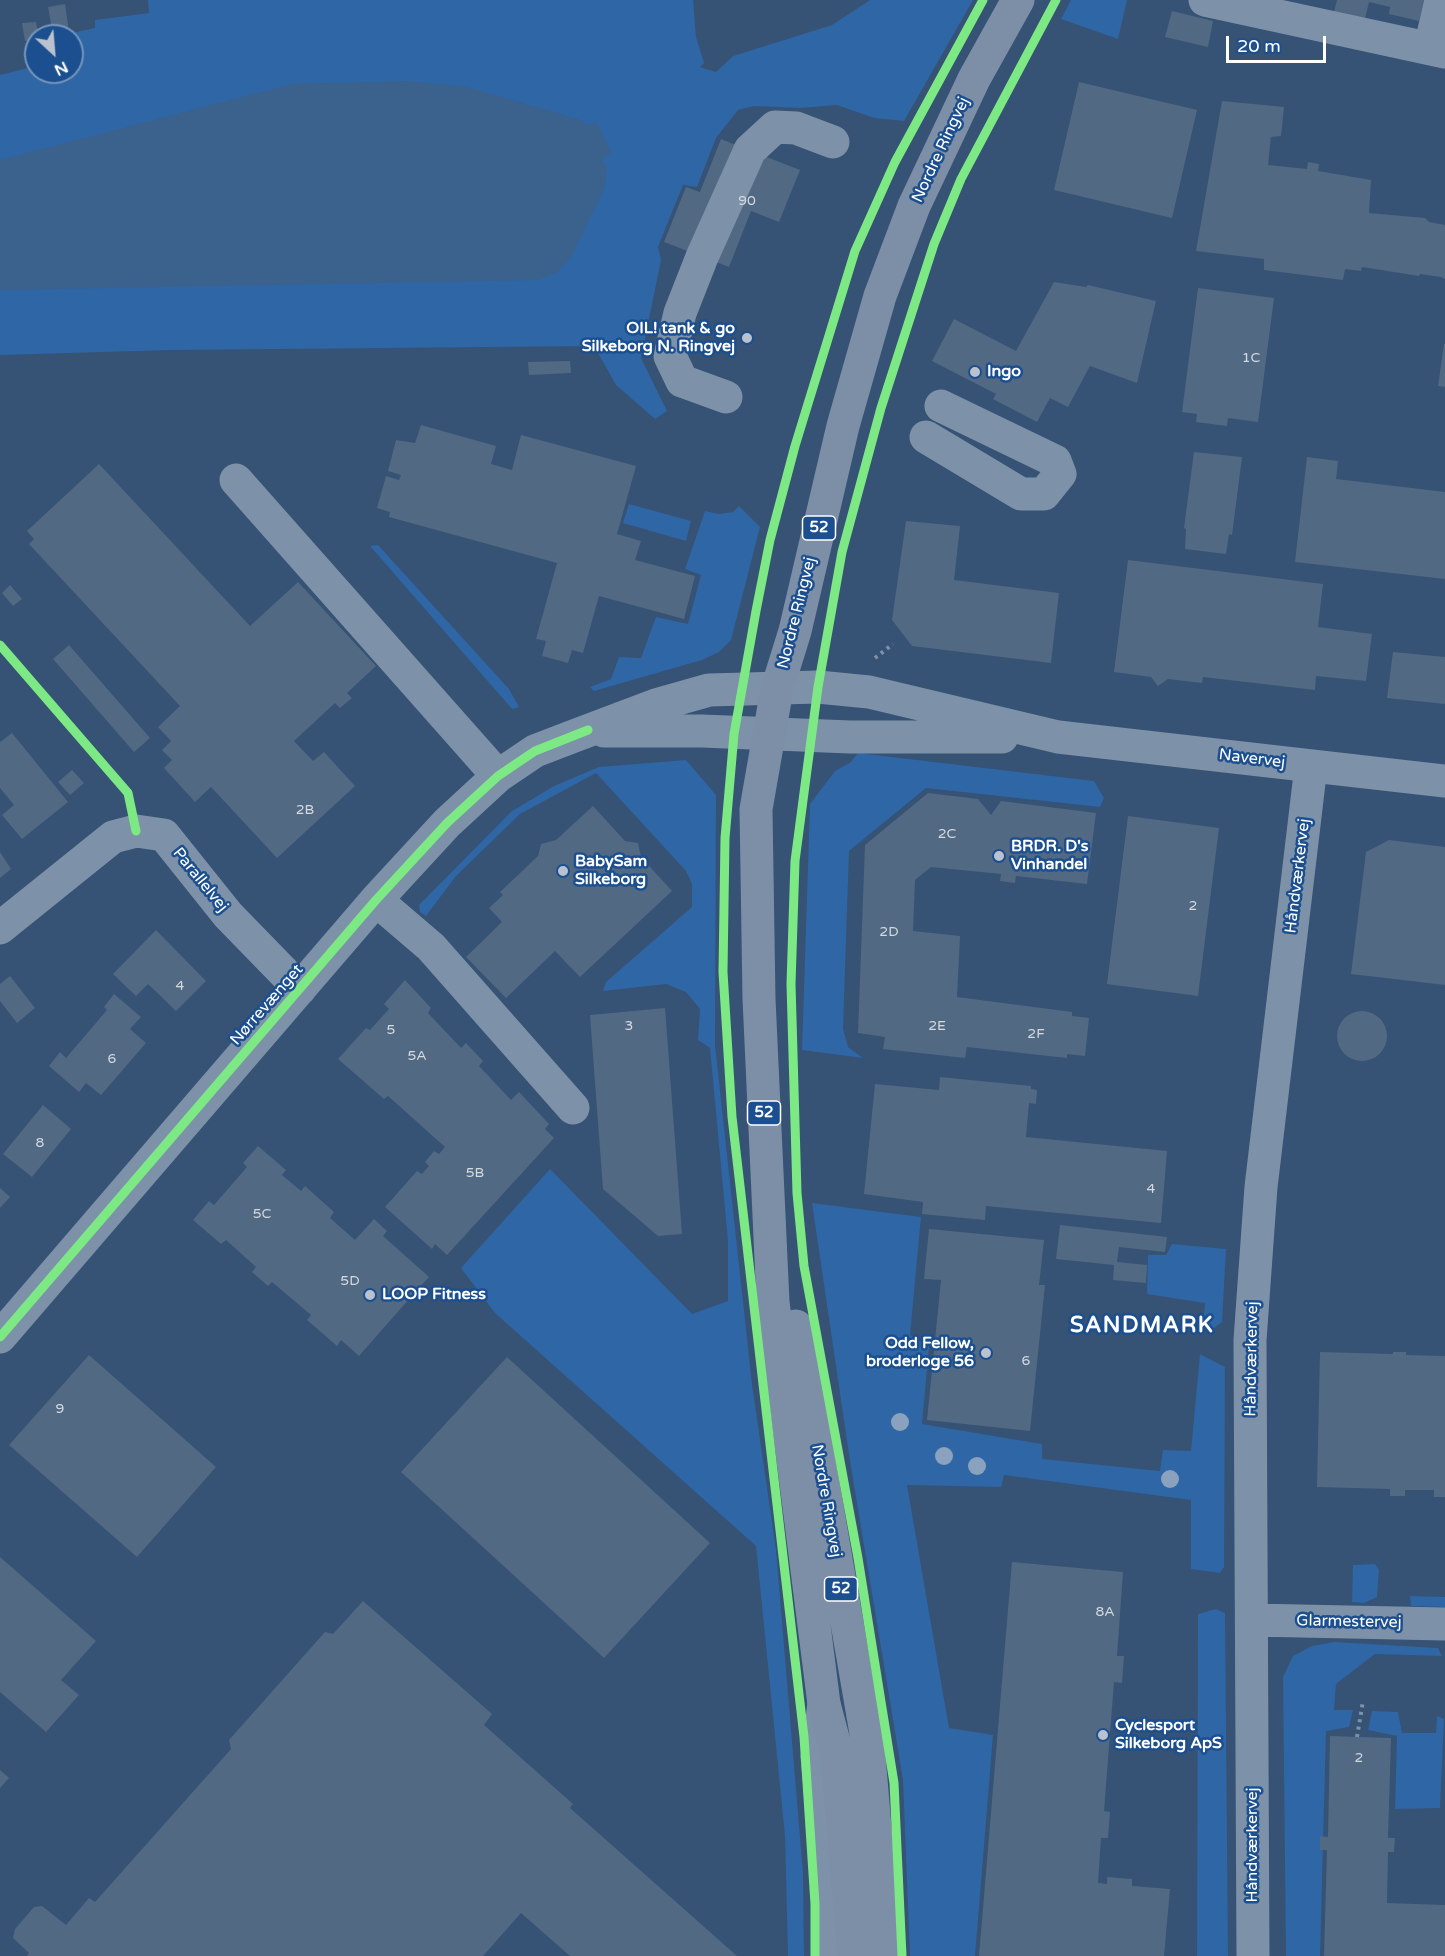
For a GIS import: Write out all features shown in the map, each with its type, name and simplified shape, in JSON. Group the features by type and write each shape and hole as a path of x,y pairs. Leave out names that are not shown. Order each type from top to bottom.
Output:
{"main road":[{"name":"Nordre Ringvej","path":"854,1956 837,1752 824,1704 779,1367 759,999 756,809 767,734 777,689 795,631 853,388 880,296 914,206 974,79 1018,0"},
{"name":"Nordre Ringvej","path":"770,1227 793,1299 868,1745 886,1956"}],"street":[{"path":"1204,0 1438,50 1442,0"},
{"path":"726,397 682,381 670,356 680,313 702,257 750,150 775,127 796,128 833,142"},
{"path":"926,437 1020,494 1044,494 1060,474 1055,461 941,406"},
{"path":"236,480 498,776"},
{"name":"Navervej","path":"777,689 818,687 869,692 1058,737"},
{"name":"Nørrevænget","path":"0,1337 376,900 447,823 498,776 535,751 656,705 709,690 777,689"},
{"name":"Nørrevænget","path":"588,730 767,734"},
{"name":"Navervej","path":"767,734 1058,737 1445,781"},
{"name":"Håndværkervej","path":"1253,1956 1251,1328 1261,1187 1311,766"},
{"name":"Parallelvej","path":"0,928 114,837 136,831 164,835 228,915 300,990"},
{"path":"376,900 431,947 573,1108"},
{"name":"Glarmestervej","path":"1252,1620 1445,1624"},
{"path":"824,1704 817,1757 826,1861 829,1956"}],"path":[{"path":"1357,1737 1363,1701"}],"shaded area":[{"path":"148,0 693,0 696,37 704,63 700,67 716,72 733,56 832,25 870,0 973,0 904,121 874,118 837,105 801,108 753,106 738,110 716,138 697,187 683,185 658,247 661,260 641,358 667,411 655,419 616,385 594,346 173,350 0,355 0,75 24,69 24,84 84,84 84,30 95,28 95,20 149,13"},
{"path":"1071,0 1127,0 1118,39 1061,19"},
{"path":"406,81 467,87 581,120 585,125 597,123 611,152 601,161 607,166 605,187 571,257 556,273 537,280 0,290 0,160 292,84"},
{"path":"629,504 691,521 686,541 623,523"},
{"path":"739,506 760,527 731,640 719,652 702,660 594,691 590,687 611,679 619,657 641,658 656,617 688,624 701,575 685,569 705,511 719,514 733,512"},
{"path":"378,545 509,689 519,707 512,709 370,546"},
{"path":"858,753 1094,781 1104,798 1100,807 926,788 849,851 843,1029 848,1047 863,1058 802,1050 810,804 835,771 851,762"},
{"path":"686,760 716,795 715,1045 752,1384 776,1550 803,1873 804,1956 788,1956 785,1836 756,1546 495,1313 461,1268 550,1169 692,1314 728,1301 728,1241 710,1048 698,1040 700,1009 686,992 666,984 603,991 606,982 692,907 692,884 686,871 596,773 520,814 456,876 426,916 420,912 419,905 512,811 554,786 599,767"},
{"path":"812,1203 921,1217 910,1335 929,1347 922,1424 1042,1444 1042,1459 1160,1471 1163,1450 1191,1451 1200,1354 1225,1367 1224,1567 1220,1573 1191,1569 1191,1500 1004,1475 1001,1487 907,1485 949,1728 993,1735 975,1956 910,1956 903,1780 850,1461"},
{"path":"1172,1244 1226,1249 1222,1322 1214,1328 1203,1327 1205,1303 1147,1294 1148,1255 1166,1255"},
{"path":"1375,1564 1379,1570 1377,1597 1364,1603 1352,1602 1353,1565"},
{"path":"1410,1596 1445,1597 1445,1607 1411,1606"},
{"path":"1216,1609 1225,1613 1228,1956 1197,1956 1198,1614"},
{"path":"1334,1642 1438,1648 1442,1656 1375,1654 1336,1684 1334,1710 1353,1710 1349,1727 1326,1731 1320,1956 1286,1956 1283,1677 1293,1656 1312,1646"},
{"path":"1372,1711 1398,1712 1402,1733 1436,1733 1437,1716 1444,1719 1440,1808 1395,1809 1397,1736 1368,1730"}],"building":[{"path":"1337,0 1424,0 1419,21 1389,14 1390,7 1369,2 1364,23 1333,16"},
{"path":"65,4 68,24 51,24 48,7"},
{"path":"1172,11 1213,21 1208,47 1165,37"},
{"path":"36,22 36,24 24,24 24,35 22,23"},
{"path":"1079,82 1197,110 1172,218 1054,190"},
{"path":"1222,101 1284,107 1281,136 1271,137 1268,165 1307,169 1308,162 1319,164 1318,171 1371,180 1369,213 1425,218 1429,222 1445,225 1445,279 1362,267 1361,271 1345,269 1343,280 1264,270 1264,259 1196,251"},
{"path":"721,139 800,170 779,222 751,211 729,267 664,242 686,187 700,192"},
{"path":"1054,282 1086,287 1088,285 1156,301 1137,383 1090,366 1068,407 1050,398 1037,422 993,399 996,394 932,361 954,319 1016,351"},
{"path":"1198,288 1274,298 1258,422 1228,418 1227,426 1196,422 1197,414 1182,412"},
{"path":"1445,344 1445,387 1438,386"},
{"path":"570,361 571,373 529,375 528,362"},
{"path":"421,425 496,446 491,464 512,470 521,435 636,466 617,534 641,541 635,560 695,576 684,619 599,596 583,653 572,650 568,663 542,656 546,641 536,639 557,563 389,517 390,512 377,508 386,476 399,480 401,475 388,471 396,440 415,443"},
{"path":"1194,452 1242,457 1232,535 1229,534 1226,554 1185,549 1186,529 1184,528"},
{"path":"1307,457 1338,461 1336,479 1445,492 1445,579 1295,562"},
{"path":"99,464 250,626 298,582 376,666 347,693 352,698 340,708 335,703 294,741 313,761 324,752 355,786 277,858 211,787 195,802 164,768 172,760 162,750 171,741 158,727 180,706 29,544 34,539 27,531"},
{"path":"906,521 960,526 954,580 1059,593 1051,663 912,646 892,620"},
{"path":"1128,560 1323,584 1318,627 1372,634 1366,681 1316,676 1315,690 1203,677 1202,683 1168,679 1158,686 1151,677 1114,672"},
{"path":"10,585 22,599 13,606 2,593"},
{"path":"69,645 150,738 134,752 53,659"},
{"path":"1393,652 1445,657 1445,704 1387,698"},
{"path":"12,733 68,802 22,839 2,815 14,805 0,788 0,742"},
{"path":"72,770 84,783 70,795 58,782"},
{"path":"928,793 978,799 991,815 1001,801 1096,813 1087,884 1016,876 1015,883 1000,881 1001,874 931,867 915,880 913,931 960,936 957,997 1072,1012 1072,1016 1089,1018 1085,1056 1067,1054 1067,1058 967,1047 965,1058 883,1049 885,1037 858,1033 865,845"},
{"path":"593,806 625,841 638,843 641,857 672,891 580,977 555,951 506,998 466,957 502,922 489,908 503,895 500,892 538,856 541,844 556,840"},
{"path":"1128,816 1219,828 1198,996 1107,984"},
{"path":"1389,840 1445,847 1445,985 1351,974 1366,852"},
{"path":"0,852 11,869 0,878"},
{"path":"156,930 206,981 176,1011 148,984 136,996 113,974"},
{"path":"10,976 35,1008 17,1023 0,1001 0,984"},
{"path":"405,980 431,1008 428,1013 461,1048 466,1043 483,1061 479,1066 511,1100 519,1092 549,1124 545,1129 554,1138 447,1255 435,1244 432,1249 385,1207 417,1171 422,1174 429,1166 425,1162 434,1151 439,1154 445,1147 388,1096 384,1099 338,1059 366,1028 370,1030 389,1009 384,1004"},
{"path":"114,994 141,1017 130,1029 146,1043 101,1095 86,1083 79,1092 49,1066 60,1052 66,1058 107,1010 104,1007"},
{"path":"665,1008 682,1234 658,1236 603,1189 590,1015"},
{"path":"1362,1011 1371,1013 1382,1022 1387,1036 1385,1045 1376,1056 1362,1061 1353,1059 1342,1050 1337,1036 1339,1027 1348,1016"},
{"path":"940,1077 1031,1086 1031,1089 1037,1090 1036,1104 1029,1103 1026,1137 1167,1151 1161,1223 986,1206 985,1220 922,1214 923,1202 864,1194 875,1084 939,1090"},
{"path":"43,1105 71,1129 32,1177 3,1154"},
{"path":"258,1146 286,1170 282,1175 301,1191 305,1186 334,1212 330,1218 355,1240 374,1219 387,1231 383,1236 429,1277 417,1290 421,1293 414,1302 410,1298 359,1356 341,1340 337,1346 307,1320 311,1315 272,1282 268,1286 252,1272 256,1267 226,1240 221,1244 193,1220 209,1201 214,1205 247,1167 243,1163"},
{"path":"0,1188 10,1197 0,1208"},
{"path":"1060,1225 1167,1237 1165,1252 1119,1247 1117,1262 1147,1265 1146,1283 1113,1280 1114,1265 1056,1259"},
{"name":"Odd Fellow, broderloge 56","path":"929,1229 1044,1240 1039,1285 1045,1285 1030,1431 927,1420 941,1280 924,1279"},
{"path":"1320,1352 1393,1354 1393,1352 1406,1352 1406,1355 1445,1356 1445,1497 1434,1497 1434,1490 1405,1490 1405,1496 1390,1496 1390,1489 1317,1487"},
{"path":"89,1355 216,1467 137,1557 9,1445"},
{"path":"507,1357 710,1543 604,1658 401,1472"},
{"path":"0,1557 96,1641 61,1680 79,1695 46,1732 0,1692"},
{"path":"1012,1562 1123,1572 1117,1656 1124,1656 1122,1683 1114,1682 1104,1811 1110,1812 1108,1838 1101,1838 1098,1883 1107,1884 1107,1877 1132,1879 1132,1886 1170,1889 1164,1956 979,1956"},
{"path":"363,1601 492,1714 484,1725 573,1804 570,1808 737,1956 570,1956 521,1913 483,1956 27,1956 29,1953 13,1938 15,1929 34,1907 42,1906 66,1925 89,1898 95,1902 231,1749 229,1740 325,1632 333,1634"},
{"path":"1330,1736 1391,1738 1388,1838 1395,1838 1394,1852 1388,1852 1387,1903 1445,1905 1445,1956 1324,1956 1327,1850 1320,1850 1320,1836 1328,1837"},
{"path":"0,1770 9,1778 0,1788"}],"cycle path":[{"path":"815,1956 815,1904 804,1737 732,1117 723,972 725,838 734,734 770,540 795,446 855,251 895,162 983,0"},
{"path":"902,1956 894,1783 858,1558 804,1266 797,1193 791,984 795,861 818,687 842,552 881,408 934,244 961,179 1056,0"},
{"path":"0,645 128,793 136,831"},
{"path":"0,1337 376,900 447,823 498,776 535,751 588,730"}],"place":[{"name":"OIL! tank & go Silkeborg N. Ringvej","path":"747,338"},
{"name":"Ingo","path":"975,372"},
{"name":"BRDR. D's Vinhandel","path":"999,856"},
{"name":"BabySam Silkeborg","path":"563,871"},
{"name":"LOOP Fitness","path":"370,1295"},
{"name":"Odd Fellow, broderloge 56","path":"986,1353"},
{"name":"Cyclesport Silkeborg ApS","path":"1103,1735"}],"district":[{"name":"SANDMARK","path":"1142,1326"}]}
